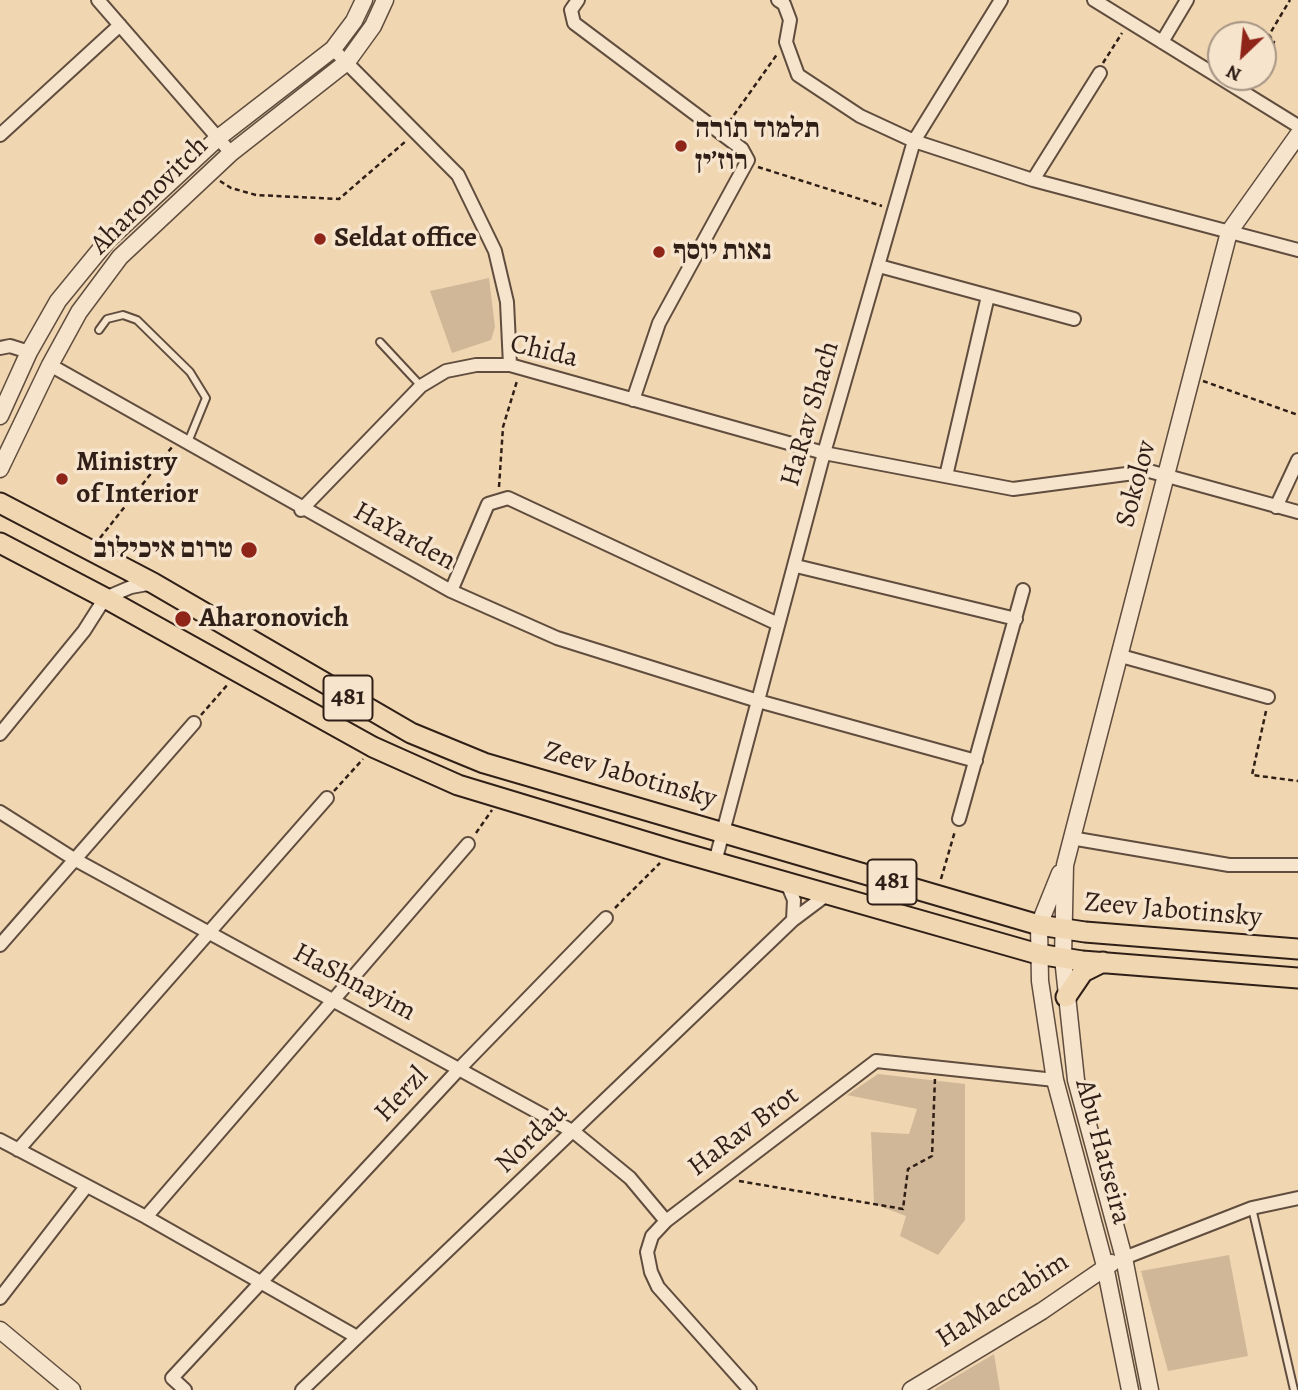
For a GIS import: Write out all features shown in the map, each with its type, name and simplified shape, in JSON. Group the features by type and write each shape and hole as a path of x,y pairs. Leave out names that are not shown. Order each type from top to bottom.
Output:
{"main road":[{"name":"Zeev Jabotinsky","path":"0,503 153,583 411,733 484,763 1039,925 1063,930 1298,949"},
{"name":"Zeev Jabotinsky","path":"0,544 105,598 373,747 411,766 496,797 1038,954 1298,978"},
{"path":"1066,997 1083,972 1103,962"}],"street":[{"path":"97,0 231,153"},
{"name":"Aharonovitch","path":"0,416 29,352 58,301 108,240 218,138 334,49 354,21 363,0"},
{"name":"Aharonovitch","path":"0,469 79,312 120,257 231,153 347,62 373,26 385,0"},
{"path":"578,0 571,10 574,23 742,149 748,164 659,323 633,400"},
{"path":"778,0 785,4 790,20 786,42 798,75 860,116 914,141 1033,180 1298,250"},
{"name":"HaRav Shach","path":"715,862 824,453 914,141 1001,0"},
{"path":"1094,0 1298,126"},
{"path":"1162,42 1187,0"},
{"path":"0,135 120,25"},
{"path":"334,49 458,175 495,251 507,302 516,367"},
{"path":"1033,180 1100,73"},
{"name":"Sokolov","path":"1063,958 1065,865 1071,838 1121,656 1229,232 1298,135"},
{"path":"879,266 1074,319"},
{"path":"946,476 988,296"},
{"path":"0,348 10,346 29,352"},
{"name":"HaYarden","path":"50,365 301,510 450,591 557,638 758,701 976,761"},
{"name":"Chida","path":"301,510 421,386 446,370 476,365 516,367 824,453 1013,489 1149,471 1298,512"},
{"path":"1276,507 1298,460"},
{"path":"450,591 488,504 508,498 778,624"},
{"path":"796,566 1016,619"},
{"path":"0,734 84,631 105,598 131,587 153,583"},
{"path":"959,819 1023,590"},
{"path":"1121,656 1268,697"},
{"path":"0,945 194,723"},
{"path":"18,1150 327,798"},
{"name":"HaShnayim","path":"0,812 74,859 574,1132 630,1178 666,1221"},
{"path":"1071,838 1230,865 1298,865"},
{"path":"146,1217 468,844"},
{"name":"Sokolov","path":"1039,925 1065,865"},
{"path":"786,881 794,900 793,920"},
{"name":"Nordau","path":"302,1390 793,920 829,893"},
{"name":"Herzl","path":"185,1390 172,1378 460,1068 606,918"},
{"name":"Abu Hatseira","path":"1039,925 1038,954 1055,1080 1105,1266 1130,1390"},
{"name":"Abu Hatseira","path":"1063,958 1076,1080 1124,1258 1150,1390"},
{"name":"HaRav Brot","path":"750,1390 658,1287 650,1272 647,1252 652,1236 666,1221 876,1061 1055,1080"},
{"path":"0,1140 85,1188 146,1217 357,1337"},
{"path":"0,1298 85,1188"},
{"path":"1124,1258 1252,1208 1298,1198"},
{"name":"HaMaccabim","path":"914,1389 1042,1311 1105,1266 1124,1258"},
{"path":"0,1330 72,1390"}],"lane":[{"path":"99,331 107,319 123,315 136,320 190,372 206,398 183,442"},
{"path":"380,342 421,386"},
{"path":"1252,1208 1294,1390"}],"path":[{"path":"1277,22 1290,0"},
{"path":"1100,73 1129,22"},
{"path":"721,133 786,42"},
{"path":"209,174 231,188 256,195 339,199 416,132"},
{"path":"748,164 895,210"},
{"path":"498,501 503,427 516,367"},
{"path":"1193,378 1298,415"},
{"path":"90,550 183,442"},
{"path":"194,723 239,671"},
{"path":"1268,697 1252,775 1298,781"},
{"path":"327,798 373,747"},
{"path":"468,844 489,817 496,797"},
{"path":"936,895 959,819"},
{"path":"606,918 673,850"},
{"path":"725,1178 902,1209 908,1169 932,1156 936,1068"}],"shaded area":[{"path":"489,278 495,327 491,340 452,353 430,291"},
{"path":"878,1074 965,1084 965,1220 938,1255 900,1236 906,1216 874,1204 871,1132 909,1134 917,1109 847,1095"},
{"path":"1229,1255 1248,1356 1168,1371 1141,1271"},
{"path":"994,1354 1000,1390 935,1390 935,1389"}],"place":[{"name":"תלמוד תורה רוז’ין","path":"681,146"},
{"name":"Seldat office","path":"320,239"},
{"name":"נאות יוסף","path":"659,252"},
{"name":"Ministry of Interior","path":"62,479"},
{"name":"טרום איכילוב","path":"249,550"},
{"name":"Aharonovich","path":"183,619"}]}
